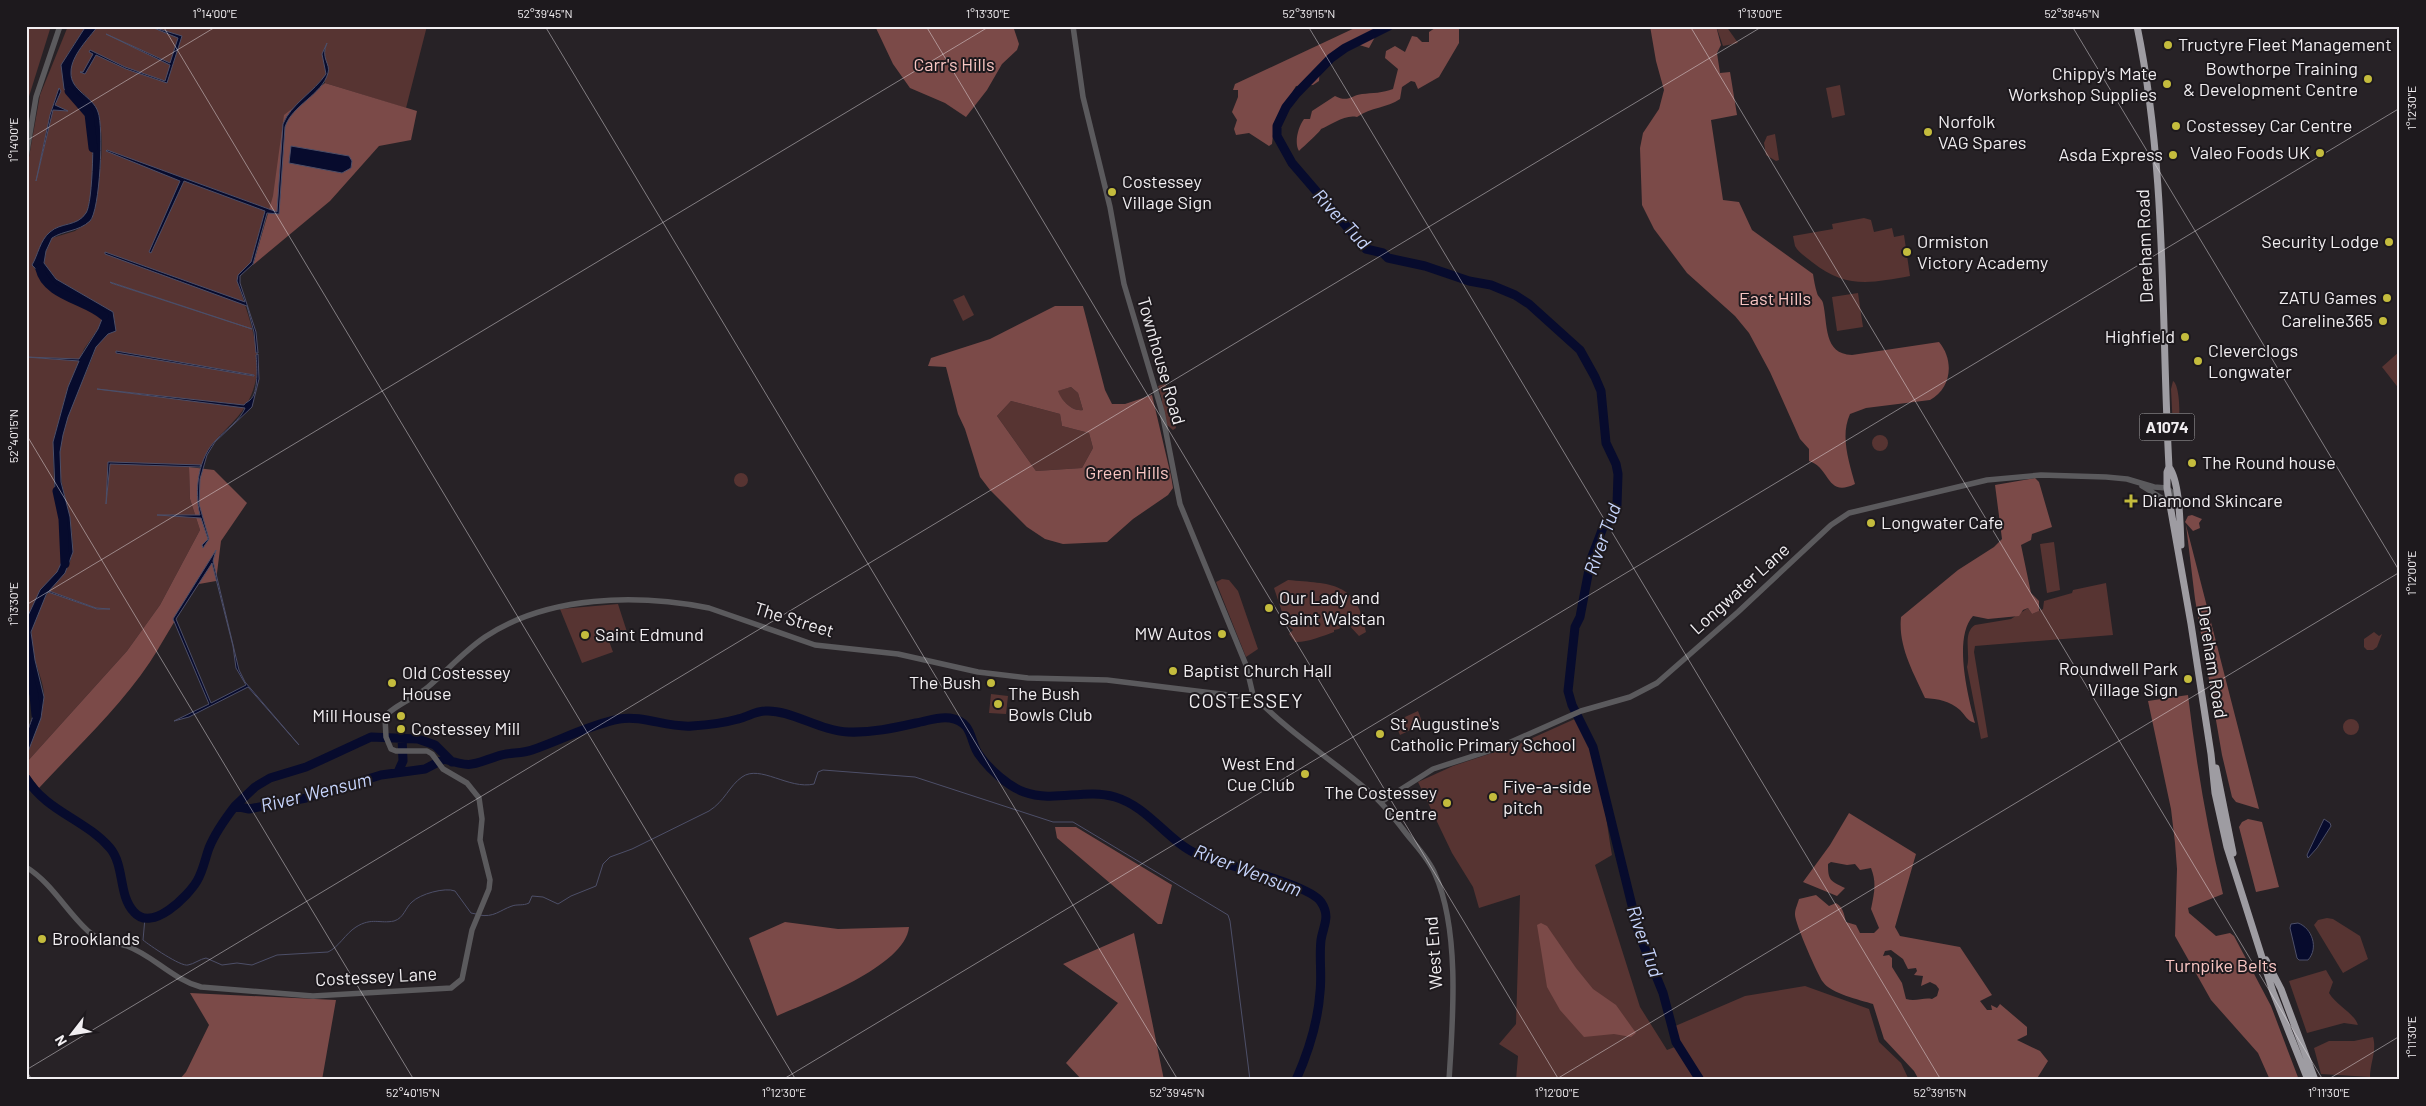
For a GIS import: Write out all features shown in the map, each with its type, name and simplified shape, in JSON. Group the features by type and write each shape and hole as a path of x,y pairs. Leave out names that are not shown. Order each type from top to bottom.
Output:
{"highway":[{"name":"Dereham Road","path":"2137,26 2148,79 2154,138 2169,467 2167,472 2167,488 2212,754 2222,792 2235,871 2273,992 2308,1080"},
{"name":"Dereham Road","path":"2169,467 2173,472 2177,497 2182,576"},
{"path":"2170,503 2177,497"},
{"name":"Dereham Road","path":"2258,944 2281,989 2303,1043 2315,1080"},
{"path":"2295,1046 2303,1043"}],"street":[{"path":"26,157 36,97 60,26"},
{"name":"Townhouse Road","path":"1073,26 1082,97 1108,200 1124,284 1165,427 1180,504 1246,666 1253,695"},
{"name":"Longwater Lane","path":"1381,802 1433,769 1495,749 1581,711 1630,697 1657,683 1738,612 1832,525 1849,514 1940,490 2010,478 2041,475 2106,476 2167,488"},
{"name":"Longwater Lane","path":"2138,483 2170,503"},
{"path":"2167,488 2177,497"},
{"name":"The Street","path":"389,712 428,688 468,649 505,625 556,608 581,604 647,600 709,608 822,646 898,654 978,672 1028,678 1080,678 1237,696 1253,695"},
{"name":"West End","path":"1253,695 1301,740 1381,802 1427,860 1435,874 1447,912 1452,995 1449,1080"},
{"name":"Costessey Lane","path":"26,867 39,876 79,922 96,938 126,945 146,956 175,977 201,987 313,996 451,988 462,979 478,915 486,898 490,880 480,840 482,820 479,798 467,782 443,769 438,761 427,751 396,751 387,743 385,717 389,712"}],"shaded area":[{"path":"26,26 51,26 26,106"},
{"path":"68,26 86,26 67,55 69,94 86,105 92,117 93,160 90,204 82,219 60,227 52,235 41,247 33,264 46,281 89,304 102,319 98,329 84,349 68,387 53,442 54,485 64,521 65,555 57,572 43,587 26,620 26,174 40,95"},
{"path":"98,26 427,26 406,108 325,83 324,77 295,108 277,212 266,208 251,262 240,273 237,281 254,336 257,354 254,389 246,406 211,447 203,465 189,467 190,499 200,530 160,605 127,651 26,763 29,746 44,697 44,690 32,647 32,630 38,611 46,597 68,567 72,548 70,521 61,479 60,451 62,437 65,424 96,347 111,332 106,308 56,279 44,263 46,251 52,238 75,231 92,219 101,164 102,136 100,122 96,109 90,99 77,88 71,72 77,54"},
{"path":"1716,26 1726,26 1738,43 1723,46"},
{"path":"1840,85 1845,115 1832,118 1826,88"},
{"path":"1775,134 1779,160 1776,161 1766,155 1764,143 1767,136"},
{"path":"1864,218 1871,220 1874,232 1892,228 1894,237 1904,235 1910,276 1871,282 1859,282 1836,277 1824,271 1798,251 1795,246 1793,236 1833,229 1832,224"},
{"path":"1858,293 1863,327 1837,331 1832,297"},
{"path":"964,295 974,315 963,321 953,300"},
{"path":"2400,351 2400,390 2382,367"},
{"path":"2173,381 2177,389 2179,405 2179,420 2175,429 2173,428 2171,389"},
{"path":"1166,385 1176,428 1173,430 1167,425 1161,403 1162,400 1158,386"},
{"path":"1071,387 1078,393 1083,410 1067,405 1057,391"},
{"path":"1011,401 1060,414 1062,426 1089,433 1093,448 1082,468 1036,471 997,416"},
{"path":"1877,435 1883,435 1888,440 1886,449 1877,451 1872,446 1872,440"},
{"path":"738,473 744,473 748,480 744,487 738,487 734,483 734,477"},
{"path":"2054,542 2060,590 2047,593 2040,544"},
{"path":"1222,579 1229,580 1238,591 1258,649 1246,657 1216,582"},
{"path":"1288,580 1329,585 1340,588 1349,594 1362,615 1366,632 1359,636 1346,622 1339,629 1334,630 1334,632 1309,640 1295,642 1289,634 1293,630 1286,624 1274,588"},
{"path":"2106,583 2113,635 1975,646 1974,652 1988,737 1981,739 1967,667 1968,638 1971,629 1975,625 2011,619 2028,608 2032,614 2043,609 2044,601 2072,593 2073,590"},
{"path":"618,604 628,635 609,641 613,652 582,663 560,609"},
{"path":"2374,632 2379,636 2382,634 2377,647 2373,650 2367,650 2364,647 2364,639"},
{"name":"The Bush Bowls Club","path":"991,694 1008,696 1006,714 989,713"},
{"path":"1418,711 1423,724 1400,735 1394,722"},
{"path":"1577,718 1597,767 1612,855 1595,865 1640,1007 1667,1050 1680,1045 1673,1027 1745,996 1805,986 1869,1009 1879,1042 1901,1063 1909,1080 1516,1080 1518,1056 1499,1044 1516,1024 1520,895 1479,908 1473,887 1452,853 1418,782 1453,766 1519,744"},
{"path":"2351,719 2359,727 2351,735 2343,727"},
{"path":"2333,919 2360,936 2368,959 2343,973 2314,925 2318,920"},
{"path":"2326,970 2333,982 2329,993 2353,1017 2358,1025 2344,1023 2307,1033 2289,981"},
{"path":"2373,1037 2374,1047 2370,1077 2321,1074 2314,1048 2329,1041 2354,1041"}],"green space":[{"name":"Carr's Hills","path":"875,26 1013,26 1019,44 1017,50 1002,64 987,90 966,117 945,103 910,88 893,64"},
{"path":"1359,26 1381,26 1369,48 1356,44 1346,44 1328,56 1320,65 1319,81 1313,85 1296,86 1274,125 1272,144 1269,146 1249,133 1236,135 1234,129 1237,120 1232,112 1238,97 1238,90 1233,90 1235,84"},
{"path":"1438,26 1459,26 1459,43 1439,77 1418,89 1415,82 1411,81 1402,87 1400,99 1357,117 1343,118 1321,129 1299,151 1297,144 1298,131 1304,119 1310,119 1312,111 1335,96 1347,99 1393,89 1398,69 1385,58 1386,51 1395,46 1405,52 1412,36 1417,37 1422,42 1429,42 1429,32"},
{"name":"East Hills","path":"1650,26 1716,26 1721,45 1717,53 1720,73 1730,72 1737,115 1711,120 1723,200 1739,202 1752,230 1813,274 1817,293 1823,303 1831,344 1843,353 1852,355 1939,342 1944,349 1949,366 1946,382 1943,389 1930,400 1866,408 1850,414 1847,422 1846,440 1848,458 1855,484 1846,487 1834,485 1816,465 1809,461 1809,449 1800,439 1770,372 1749,333 1735,316 1687,273 1654,229 1642,205 1640,148 1643,133 1659,109 1664,90 1656,61"},
{"path":"325,83 417,111 411,140 379,146 330,201 253,265 273,196 284,115"},
{"name":"Green Hills","path":"1055,306 1083,306 1105,390 1112,404 1125,404 1152,395 1173,488 1168,495 1133,519 1107,542 1063,544 1045,539 1027,527 990,490 980,477 965,429 958,414 946,367 928,366 931,358 990,339","holes":["1071,387 1078,393 1083,410 1071,407 1059,394 1058,391","1011,401 1060,414 1062,426 1089,433 1093,448 1082,468 1036,471 997,416"]},
{"path":"189,467 214,470 247,503 221,541 216,581 199,584 138,679 97,727 39,788 26,771 26,763 127,651 160,605 200,530 190,499"},
{"path":"2035,478 2039,482 2052,527 2032,534 2031,540 2021,545 2031,593 2039,601 2039,611 2032,614 2028,608 2023,610 2019,616 1988,619 1973,616 1967,626 1963,652 1964,668 1975,723 1968,720 1952,704 1925,698 1904,649 1901,617 1958,570 1994,547 2002,539 1995,485"},
{"path":"2192,515 2202,519 2199,523 2200,528 2193,531 2185,522 2188,516"},
{"path":"2186,525 2259,809 2236,802 2232,797 2222,755 2195,599"},
{"name":"Turnpike Belts","path":"2188,695 2202,795 2223,894 2188,908 2189,913 2216,936 2230,933 2234,936 2271,1006 2299,1080 2270,1080 2258,1053 2211,1000 2175,936 2177,869 2175,843 2171,809 2148,701"},
{"path":"1849,813 1916,854 1895,927 1900,936 1960,947 1992,995 1980,1001 1987,1010 1992,1010 1991,1005 1997,1008 2000,1004 2027,1027 2027,1035 2017,1040 2040,1051 2048,1061 2036,1080 1919,1080 1914,1071 1884,1039 1873,1004 1838,993 1823,982 1798,927 1795,912 1799,899 1816,895 1829,906 1836,903 1842,909 1846,922 1856,925 1860,933 1874,933 1879,928 1871,909 1874,884 1871,868 1860,870 1855,864 1847,865 1831,862 1828,864 1829,877 1836,884 1845,888 1837,896 1803,882 1830,845","holes":["1891,950 1903,959 1908,969 1916,968 1917,971 1914,975 1923,976 1921,986 1930,982 1936,985 1939,989 1937,996 1932,999 1906,999 1902,983 1892,967 1892,958 1889,955 1883,956 1885,951"]},
{"path":"2248,819 2262,822 2279,887 2256,892 2239,827 2242,822"},
{"path":"1055,827 1076,827 1172,885 1162,924 1158,924 1057,838"},
{"path":"785,922 838,929 909,927 904,942 891,956 874,969 832,992 777,1016 749,938"},
{"path":"1541,923 1547,926 1593,989 1616,1005 1636,1033 1631,1037 1614,1034 1584,1037 1560,1010 1547,987 1537,925"},
{"path":"1134,933 1164,1080 1082,1080 1066,1063 1118,1003 1063,964"},
{"path":"190,993 336,1000 322,1080 179,1080 186,1072 209,1025"}],"water":[{"path":"86,26 98,26 77,54 71,72 74,84 92,102 98,112 101,134 99,186 90,221 81,227 52,238 46,251 44,263 56,279 113,312 116,331 108,334 96,347 68,417 63,435 60,452 61,482 70,517 73,552 65,573 49,591 96,608 110,609 97,609 48,592 46,595 31,632 35,660 44,697 41,718 26,757 27,732 37,701 35,688 26,689 34,686 26,659 26,620 40,590 57,572 65,555 64,521 55,490 53,442 68,387 79,361 26,357 79,359 98,329 102,319 93,308 52,286 32,265 41,243 47,235 54,229 74,223 86,213 88,207 92,163 92,118 88,107 64,89 61,65"},
{"path":"149,26 182,36 167,83 126,69 96,55 85,74 80,72 83,72 93,54 89,52 90,50 125,67 165,81 170,65 106,34 170,63 178,38"},
{"path":"327,43 325,57 329,70 325,81 294,112 285,127 279,214 267,213 253,264 240,276 240,283 256,332 258,353 256,353 254,332 247,306 105,254 105,252 245,302 237,281 238,275 251,262 265,211 184,181 151,253 149,252 180,181 106,151 277,212 283,124 291,110 326,74 322,54"},
{"path":"59,88 61,91 55,105 68,111 53,110 36,181 50,115"},
{"path":"291,146 349,156 352,161 351,168 342,173 289,163"},
{"path":"110,282 252,329 111,283"},
{"path":"116,351 254,375 254,376 116,353"},
{"path":"258,354 259,379 252,407 215,442 207,455 200,479 199,504 209,539 203,548 202,545 208,539 201,518 157,515 200,515 197,496 199,475 205,455 217,439 237,420 245,408 97,389 244,405 250,400 255,391 257,379 256,355"},
{"path":"108,462 201,465 200,467 110,464 106,504"},
{"path":"216,550 213,561 239,670 245,682 299,745 248,687 189,717 174,721 209,704 173,619","holes":["212,563 233,646 236,668 246,685 211,703 176,619"]},
{"path":"2324,819 2331,826 2308,858 2307,855"},
{"path":"2298,923 2307,929 2312,939 2313,950 2308,960 2299,960 2297,958 2290,928 2291,924"}],"waterway":[{"name":"River Tud","path":"1389,26 1345,48 1331,58 1286,107 1277,126 1277,136 1292,163 1366,249 1383,253 1388,258 1425,266 1469,281 1491,285 1515,295 1529,304 1580,350 1595,377 1601,391 1606,443 1616,464 1618,474 1617,505 1611,520 1604,525 1591,559 1580,617 1575,627 1568,691 1572,705 1593,747 1639,934 1663,993 1676,1042 1700,1080"},
{"name":"River Wensum","path":"69,91 89,114 93,148"},
{"name":"River Wensum","path":"40,269 44,278 58,292 97,310 104,316"},
{"name":"River Wensum","path":"57,491 63,519 65,564"},
{"name":"River Wensum","path":"26,665 34,695 36,715"},
{"name":"River Wensum","path":"26,778 44,799 90,830 110,848 118,863 123,889 129,905 134,912 142,917 150,918 169,910 192,888 201,873 214,837 235,806 249,809 306,798 381,775 425,769 444,759 461,764 477,763 502,755 532,750 586,729 619,719 628,718 692,726 727,722 762,711 775,711 837,731 857,732 874,731 937,718 950,718 964,724 977,751 994,772 1012,786 1024,792 1047,796 1092,794 1115,797 1138,808 1178,842 1199,855 1300,888 1321,902 1326,912 1326,917 1320,946 1321,979 1319,1003 1312,1037 1296,1080"},
{"name":"River Wensum","path":"235,806 255,787 270,778 306,767 371,737 418,739 435,745 452,762"},
{"name":"River Wensum","path":"398,772 403,761 402,737"},
{"path":"479,915 493,915 512,906 527,904 532,896 543,897 558,904 571,896 596,886 603,864 610,857 632,849 709,811 719,803 742,777 749,774 757,773 804,785 814,784 818,772 823,770 915,777 1053,822 1073,822 1228,915 1250,1080"},
{"path":"145,918 143,940 179,963 188,965 206,958 222,965 237,963 252,965 277,955 328,952 356,927 367,922 397,920 416,899 433,892 455,891 471,913 476,914"}],"place":[{"name":"Tructyre Fleet Management","path":"2168,45"},
{"name":"Bowthorpe Training & Development Centre","path":"2368,79"},
{"name":"Chippy's Mate Workshop Supplies","path":"2167,84"},
{"name":"Costessey Car Centre","path":"2176,126"},
{"name":"Norfolk VAG Spares","path":"1928,132"},
{"name":"Valeo Foods UK","path":"2320,153"},
{"name":"Asda Express","path":"2173,155"},
{"name":"Costessey Village Sign","path":"1112,192"},
{"name":"Security Lodge","path":"2389,242"},
{"name":"Ormiston Victory Academy","path":"1907,252"},
{"name":"ZATU Games","path":"2387,298"},
{"name":"Careline365","path":"2383,321"},
{"name":"Highfield","path":"2185,337"},
{"name":"Cleverclogs Longwater","path":"2198,361"},
{"name":"The Round house","path":"2192,463"},
{"name":"Diamond Skincare","path":"2131,501"},
{"name":"Longwater Cafe","path":"1871,523"},
{"name":"Our Lady and Saint Walstan","path":"1269,608"},
{"name":"MW Autos","path":"1222,634"},
{"name":"Saint Edmund","path":"585,635"},
{"name":"Baptist Church Hall","path":"1173,671"},
{"name":"Roundwell Park Village Sign","path":"2188,679"},
{"name":"Old Costessey House","path":"392,683"},
{"name":"The Bush","path":"991,683"},
{"name":"The Bush Bowls Club","path":"998,704"},
{"name":"Mill House","path":"401,716"},
{"name":"Costessey Mill","path":"401,729"},
{"name":"St Augustine's Catholic Primary School","path":"1380,734"},
{"name":"West End Cue Club","path":"1305,774"},
{"name":"Five-a-side pitch","path":"1493,797"},
{"name":"The Costessey Centre","path":"1447,803"},
{"name":"Brooklands","path":"42,939"}],"district":[{"name":"COSTESSEY","path":"1246,701"}]}
